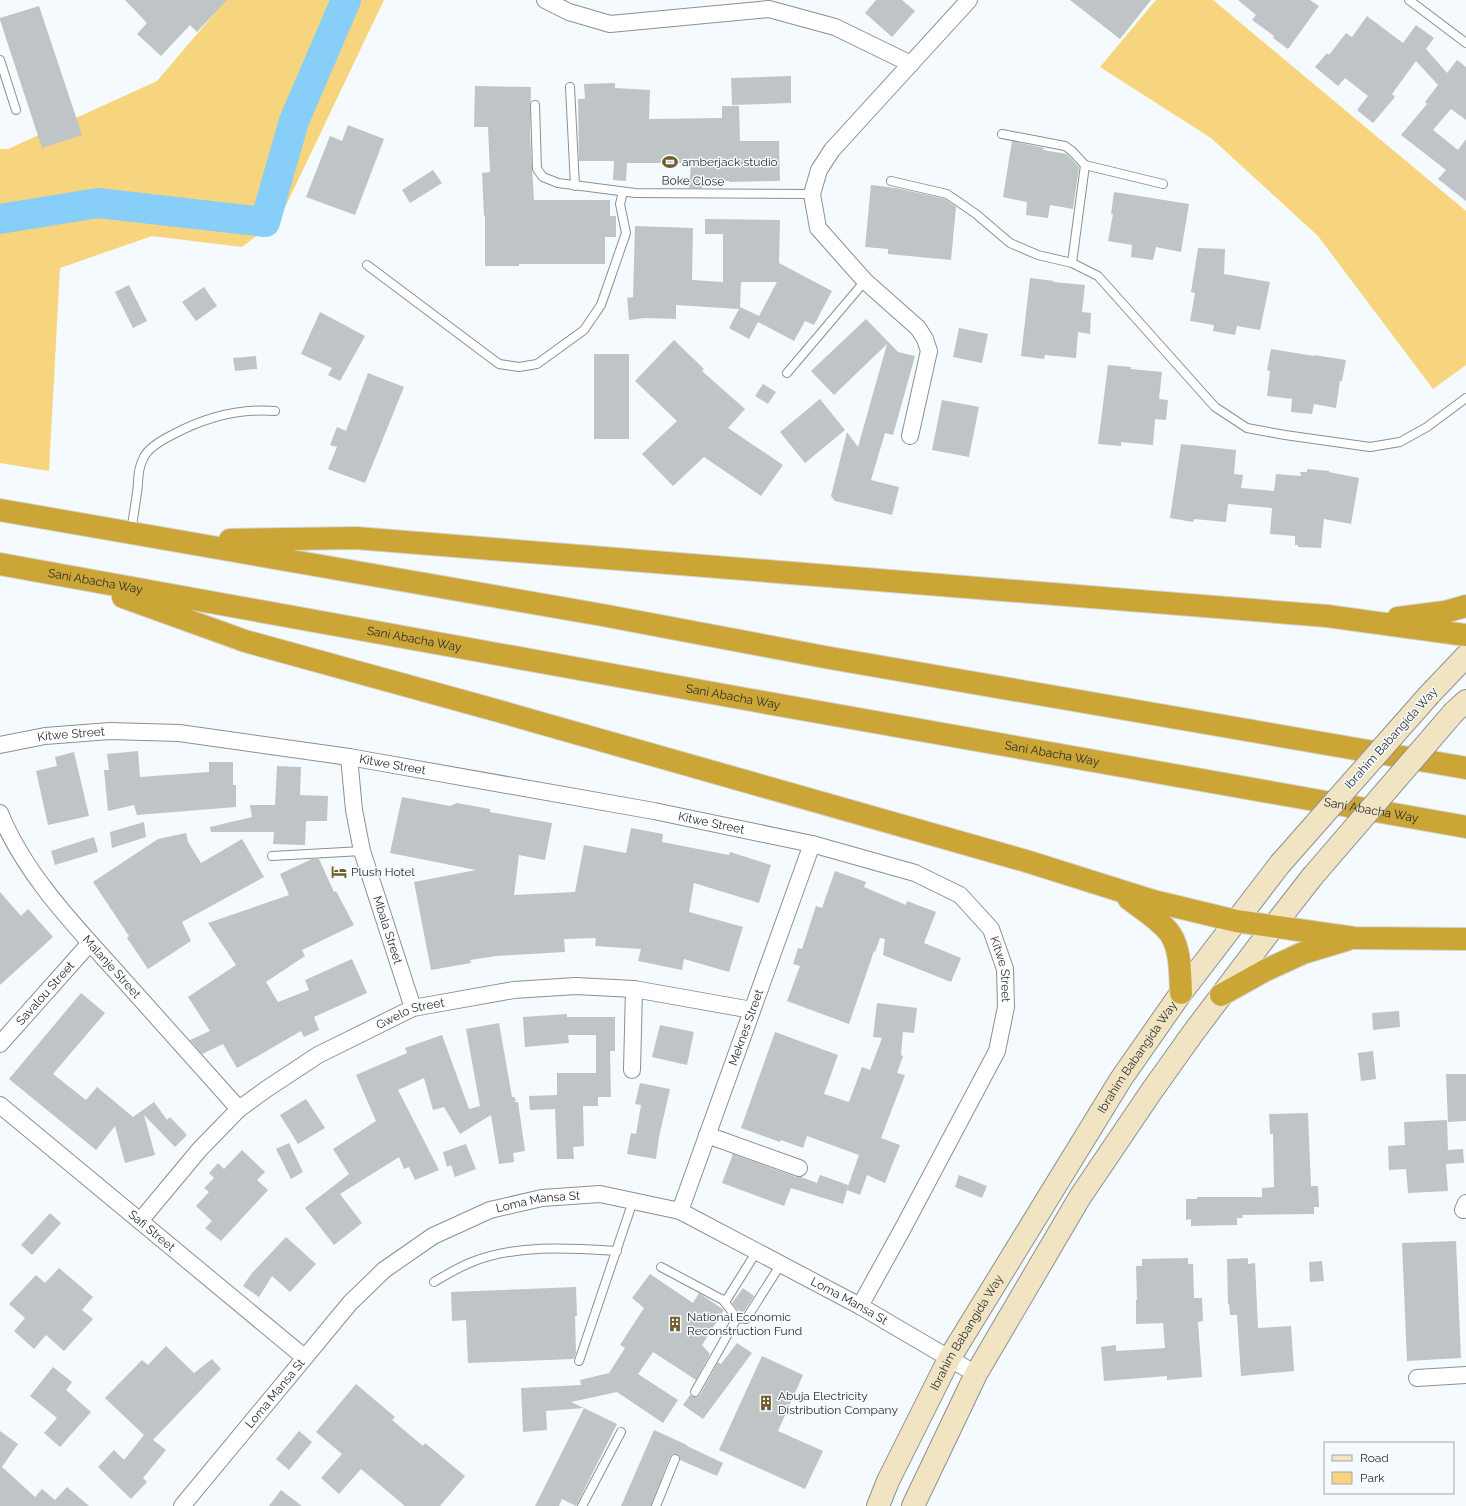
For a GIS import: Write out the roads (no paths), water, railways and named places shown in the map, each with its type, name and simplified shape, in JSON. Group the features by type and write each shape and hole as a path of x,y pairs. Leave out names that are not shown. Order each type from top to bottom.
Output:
{"highway":[{"path":"0,510 602,615 830,658 1466,768"},
{"path":"176,541 356,538 1327,616 1466,635"},
{"name":"Sani Abacha Way","path":"0,564 247,610 1466,826"},
{"path":"62,575 245,641 509,714 1026,861 1153,901 1236,921 1354,938 1466,939"},
{"path":"1363,621 1445,612 1466,606"},
{"path":"1117,890 1155,919 1172,936 1179,957 1181,993"},
{"path":"1221,995 1266,970 1303,953 1354,938"}],"main road":[{"name":"Ibrahim Babangida Way","path":"878,1506 888,1481 949,1359 1121,1079 1181,993 1280,864 1429,695 1466,656"},
{"path":"913,1506 976,1374 1080,1197 1151,1092 1221,995 1312,877 1460,707"}],"street":[{"path":"545,0 569,12 610,24 769,9 835,27 911,64"},
{"path":"910,436 929,351 925,339 918,328 865,281 818,228 812,194 819,170 832,150 969,0"},
{"name":"Kitwe Street","path":"0,745 45,736 110,731 179,734 349,757 654,811 812,844 915,873 960,895 991,929 1005,969 1006,1008 997,1051 860,1306"},
{"name":"Mbala Street","path":"349,757 354,810 362,851 413,1008"},
{"name":"Malanje Street","path":"0,813 8,832 37,878 90,943 240,1109"},
{"name":"Meknes Street","path":"680,1211 812,844"},
{"name":"Savalou Street","path":"0,1044 90,943"},
{"name":"Gwelo Street","path":"140,1221 200,1149 240,1109 264,1090 318,1054 413,1008 514,990 576,986 634,989 752,1010"},
{"path":"632,1070 634,989"},
{"name":"Safi Street","path":"0,1105 304,1357"},
{"path":"707,1135 799,1168"},
{"name":"Loma Mansa St","path":"182,1506 350,1303 384,1270 433,1236 490,1210 542,1198 600,1194 680,1211 860,1306 976,1374"},
{"path":"1418,1378 1466,1375"}],"lane":[{"path":"1409,0 1466,43"},
{"path":"0,60 16,110"},
{"path":"570,87 575,186"},
{"name":"Boke Close","path":"536,106 537,169 544,177 558,183 623,192 812,194"},
{"path":"1002,134 1064,146 1072,151 1085,165 1163,184"},
{"path":"1072,263 1085,165"},
{"path":"892,181 947,194 976,214 1010,243 1038,255 1072,263 1098,276 1215,407 1247,428 1370,447 1400,442 1427,427 1466,398"},
{"path":"367,265 499,364 519,367 537,364 584,330 601,305 626,232 620,204 623,192"},
{"path":"787,373 865,281"},
{"path":"131,533 137,491 138,471 144,456 160,441 193,424 223,414 258,409 275,411"},
{"path":"272,856 362,851"},
{"path":"579,1361 618,1251 633,1201"},
{"path":"434,1282 472,1262 510,1252 561,1248 618,1251"},
{"path":"723,1300 727,1299 757,1251"},
{"path":"661,1267 723,1300 737,1318 746,1319 781,1264"},
{"path":"695,1392 737,1318"},
{"path":"582,1506 621,1432"},
{"path":"656,1506 675,1460"}],"waterway":[{"path":"0,219 98,203 265,222 294,121 346,0"}],"place":[{"name":"amberjack studio","path":"670,162"},
{"name":"Plush Hotel","path":"339,872"},
{"name":"National Economic Reconstruction Fund","path":"675,1324"},
{"name":"Abuja Electricity Distribution Company","path":"766,1403"}]}
